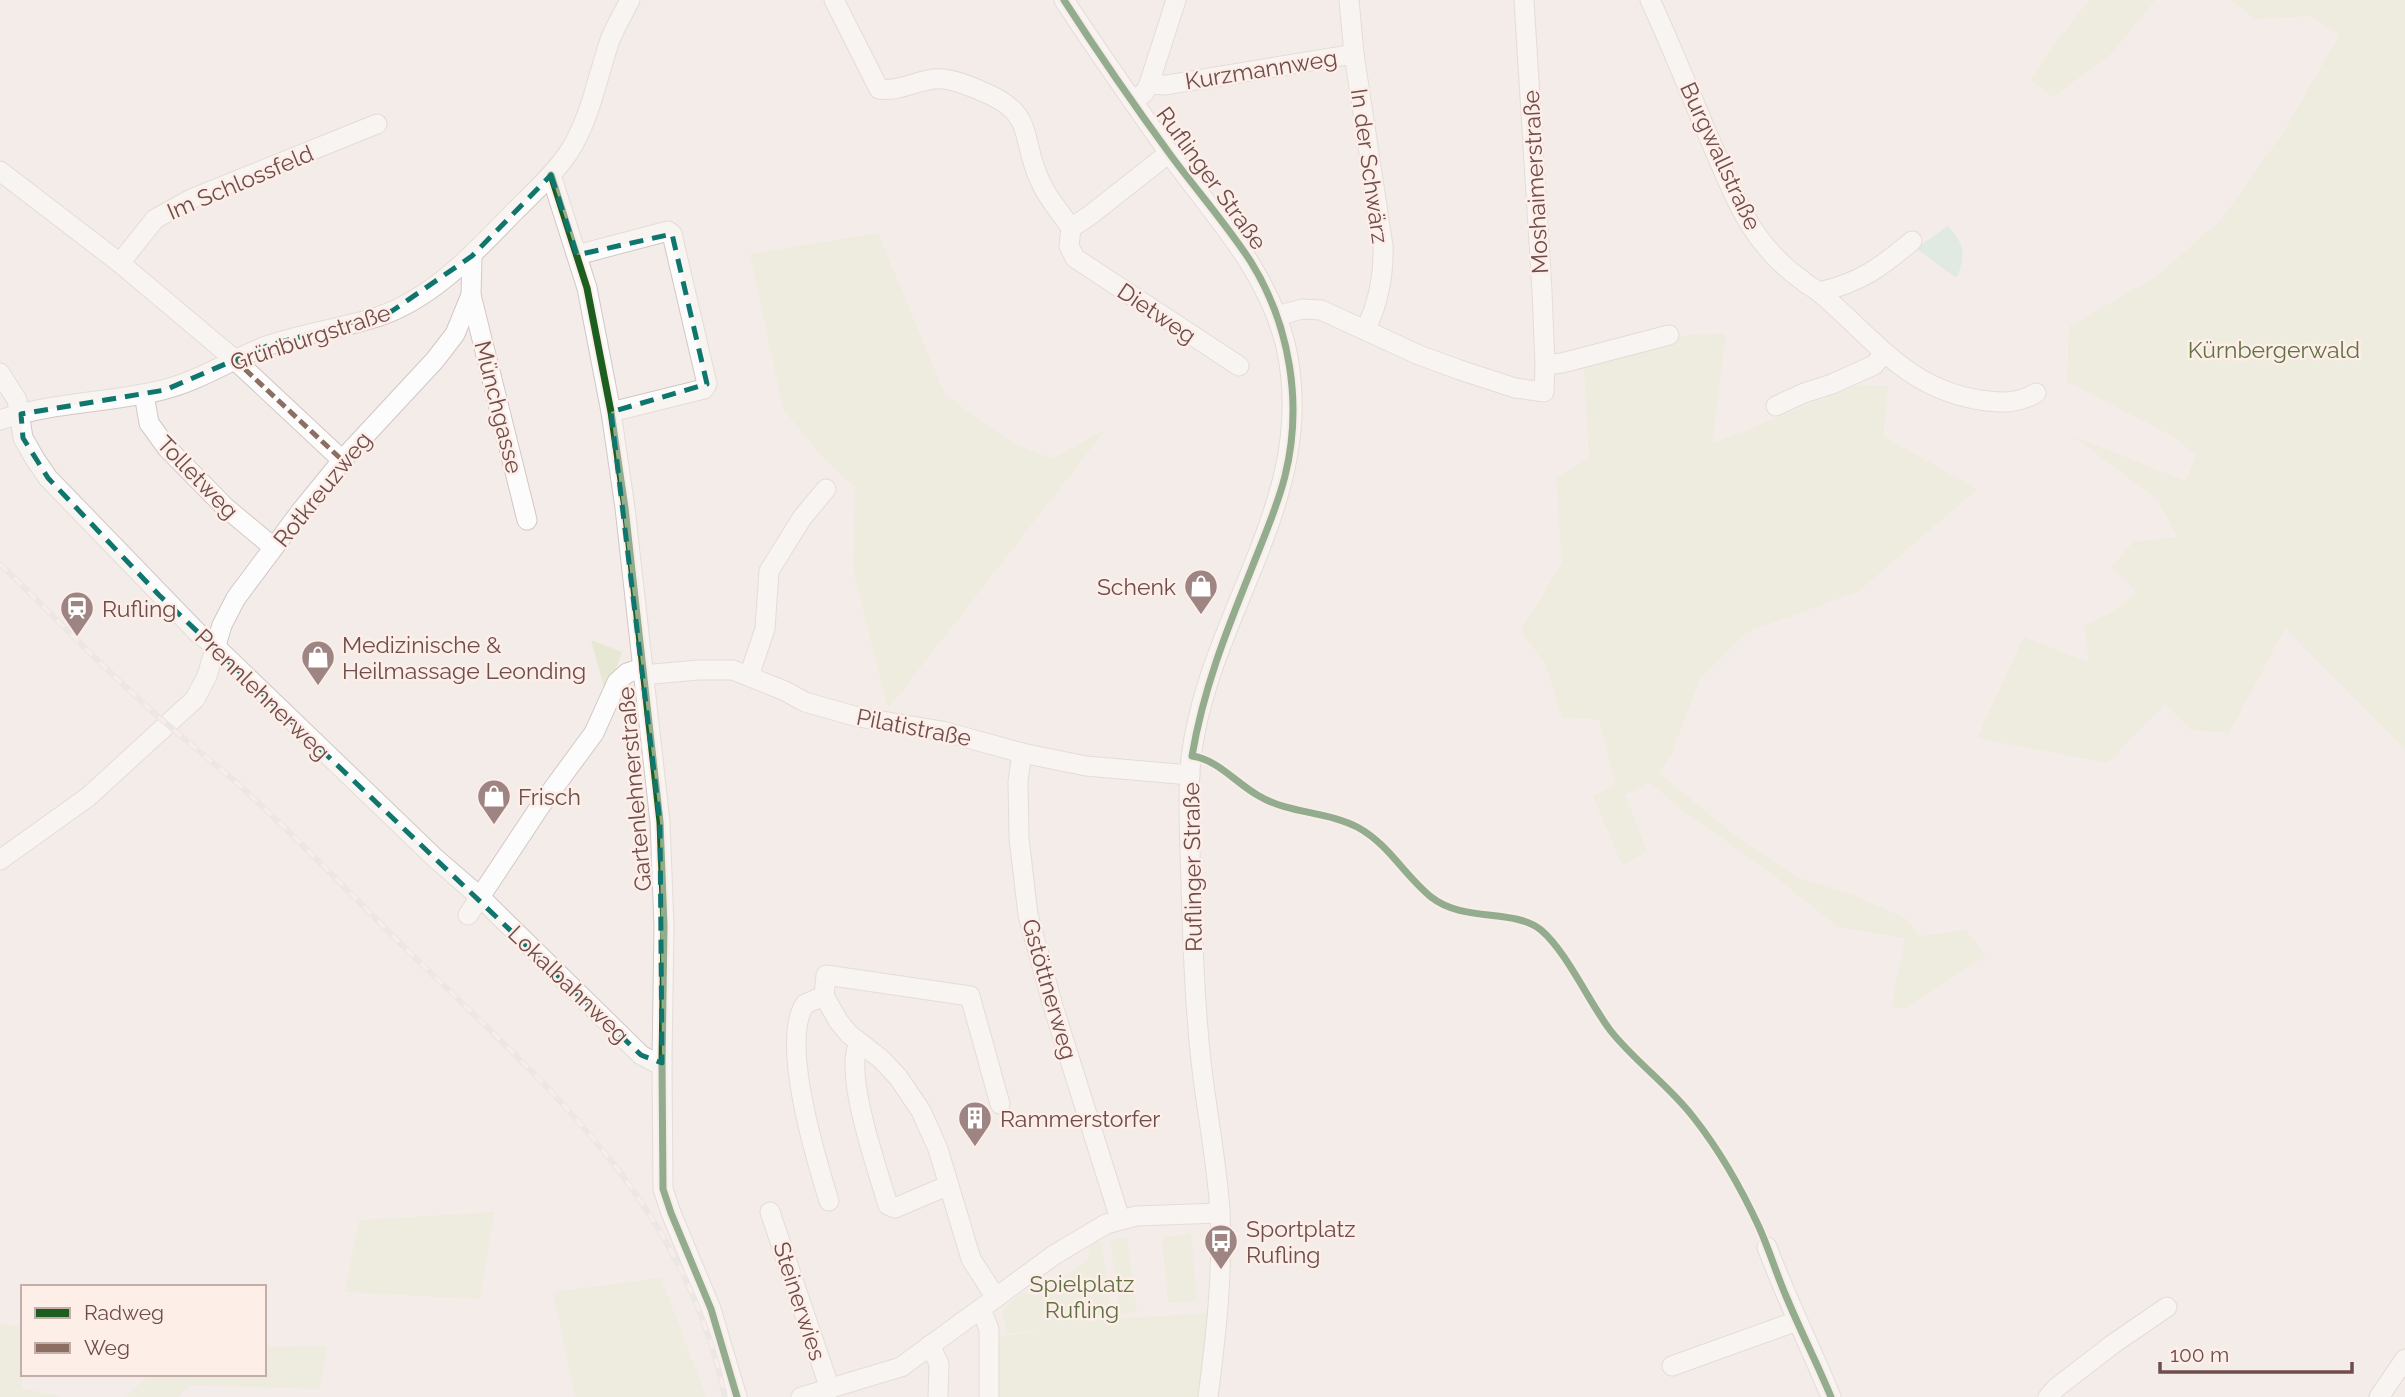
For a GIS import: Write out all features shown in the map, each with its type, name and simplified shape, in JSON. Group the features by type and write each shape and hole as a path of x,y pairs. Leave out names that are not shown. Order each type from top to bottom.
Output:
{"street":[{"path":"834,0 879,89 891,90 934,79 949,79 992,95 1013,107 1023,124 1042,185 1071,228 1169,153"},
{"name":"Ruflinger Straße","path":"1063,0 1169,153 1250,261 1277,316 1292,390 1289,454 1278,499 1203,698 1190,775 1196,1006 1220,1213 1219,1296 1208,1397"},
{"path":"1133,101 1144,93 1149,84 1176,0"},
{"name":"In der Schwärz","path":"1349,0 1383,258 1374,311 1365,330"},
{"name":"Moshaimerstraße","path":"1277,316 1302,309 1321,310 1419,355 1530,392 1544,392 1545,365 1524,0"},
{"name":"Burgwallstraße","path":"1650,0 1749,224 1777,259 1819,292 1896,364 1924,381 1966,398 2010,403 2036,393"},
{"name":"Grünburgstraße","path":"0,420 21,414 144,394 185,383 234,359 289,338 366,320 392,311 429,289 472,256 551,175 571,149 580,132 625,2"},
{"name":"Kurzmannweg","path":"1149,84 1166,85 1354,54"},
{"name":"Im Schlossfeld","path":"120,263 155,219 165,212 377,124"},
{"path":"0,171 120,263 234,359 342,460"},
{"name":"Gartenlehnerstraße","path":"551,175 592,309 611,412 625,508 663,848 663,1189 711,1308 737,1397"},
{"name":"Dietweg","path":"1071,228 1069,246 1075,258 1239,366"},
{"path":"577,255 668,231 672,234 707,384 704,390 611,412"},
{"path":"1819,292 1842,287 1867,276 1912,241"},
{"name":"Rotkreuzweg","path":"0,860 88,797 188,706 200,691 222,625 236,598 342,460 456,334 471,295 472,256"},
{"name":"Münchgasse","path":"471,295 527,520"},
{"path":"1545,365 1669,335"},
{"path":"1776,407 1874,365 1884,353"},
{"name":"Prennlehnerweg","path":"0,373 17,400 23,438 48,478 159,595 480,897"},
{"name":"Tolletweg","path":"144,394 149,423 167,448 225,507 273,547"},
{"path":"749,676 765,629 769,571 802,518 826,489"},
{"name":"Pilatistraße","path":"642,672 733,670 828,710 886,723 942,731 1022,753 1113,770 1190,775"},
{"path":"468,915 541,805 594,733 617,682 627,673 642,672"},
{"name":"Gstöttnerweg","path":"1022,753 1017,781 1019,838 1028,915 1053,1006 1120,1219"},
{"name":"Lokalbahnweg","path":"480,897 641,1055 662,1063"},
{"path":"989,1397 989,1303 971,1259 930,1129 911,1093 881,1059 859,1043 839,1022 824,996 826,975 970,996 1000,1104"},
{"path":"824,996 805,1004 800,1011 797,1020 797,1051 810,1134 829,1201"},
{"path":"859,1043 855,1058 859,1098 888,1205 895,1208 949,1185"},
{"name":"Steinerwies","path":"770,1212 834,1392"},
{"path":"801,1397 834,1392 901,1367 1094,1229 1120,1219 1220,1213"},
{"path":"1767,1247 1830,1397"},
{"path":"2048,1397 2113,1344 2167,1307"},
{"path":"1672,1366 1797,1321"},
{"path":"930,1345 939,1364 939,1397"},
{"path":"2379,1397 2405,1359"}],"highlighted area":[{"path":"551,175 577,255 672,234 707,384 611,412 660,822 662,1063 641,1055 159,595 48,478 23,438 21,414 165,390 267,346 392,311 472,256"}],"green space":[{"path":"2089,0 2155,0 2112,53 2053,97 2030,80"},
{"name":"Kürnbergerwald","path":"2230,0 2405,0 2405,749 2285,628 2229,733 2191,730 2165,704 2108,763 1977,738 2024,637 2089,663 2084,626 2117,610 2136,591 2112,567 2133,542 2177,537 2158,500 2073,436 2185,481 2197,456 2173,436 2067,382 2069,327 2157,276 2221,220 2283,133 2340,34 2310,16 2255,19"},
{"path":"878,233 945,395 1013,443 1052,459 1106,429 888,709 853,570 855,487 826,461 783,409 750,254"},
{"path":"1726,333 1712,444 1855,386 1888,385 1883,436 1977,489 1859,591 1747,632 1700,679 1672,752 1659,773 1738,838 1796,877 1855,896 1907,919 1920,936 1965,930 1986,956 1905,1008 1891,1008 1905,938 1838,927 1765,868 1688,815 1649,782 1625,795 1647,851 1622,865 1593,796 1616,785 1599,720 1562,717 1546,666 1521,630 1562,563 1556,478 1589,457 1584,364 1687,335"},
{"path":"591,640 622,652 606,695"},
{"path":"494,1212 480,1299 345,1292 359,1220"},
{"path":"1191,1234 1197,1301 1168,1303 1162,1237"},
{"path":"1127,1237 1137,1312 1120,1314 1110,1240"},
{"name":"Spielplatz Rufling","path":"1102,1242 1111,1319 1210,1313 1198,1397 995,1397 993,1338 1060,1327 1007,1334 1002,1311 1022,1292 1036,1296 1088,1260 1091,1244"},
{"path":"661,1278 706,1397 575,1397 553,1292"},
{"path":"0,1324 21,1327 22,1388 61,1397 0,1397"},
{"path":"327,1346 320,1389 189,1385 178,1397 126,1397 148,1376 266,1376 266,1347"}],"water":[{"path":"1948,226 1957,238 1963,254 1961,267 1955,277 1918,250 1918,247"}],"railway":[{"path":"0,564 123,684 286,829 551,1091 597,1144 639,1199 676,1259 705,1325 725,1397"}],"marked path":[{"path":"234,359 342,460"}],"cycle path":[{"path":"1064,0 1144,118 1251,262 1275,312 1284,338 1289,366 1293,421 1285,476 1274,512 1216,662 1202,708 1192,756 1210,762 1271,802 1335,818 1359,828 1379,843 1422,889 1444,905 1530,923 1550,939 1610,1030 1684,1106 1721,1157 1759,1227 1791,1309 1831,1397"},
{"path":"551,175 587,288 611,412 625,508 660,822 664,926 663,1189 711,1309 737,1397"}],"place":[{"name":"Schenk","path":"1201,616"},
{"name":"Rufling","path":"77,638"},
{"name":"Medizinische & Heilmassage Leonding","path":"318,687"},
{"name":"Frisch","path":"494,826"},
{"name":"Rammerstorfer","path":"975,1148"},
{"name":"Sportplatz Rufling","path":"1221,1271"}]}
